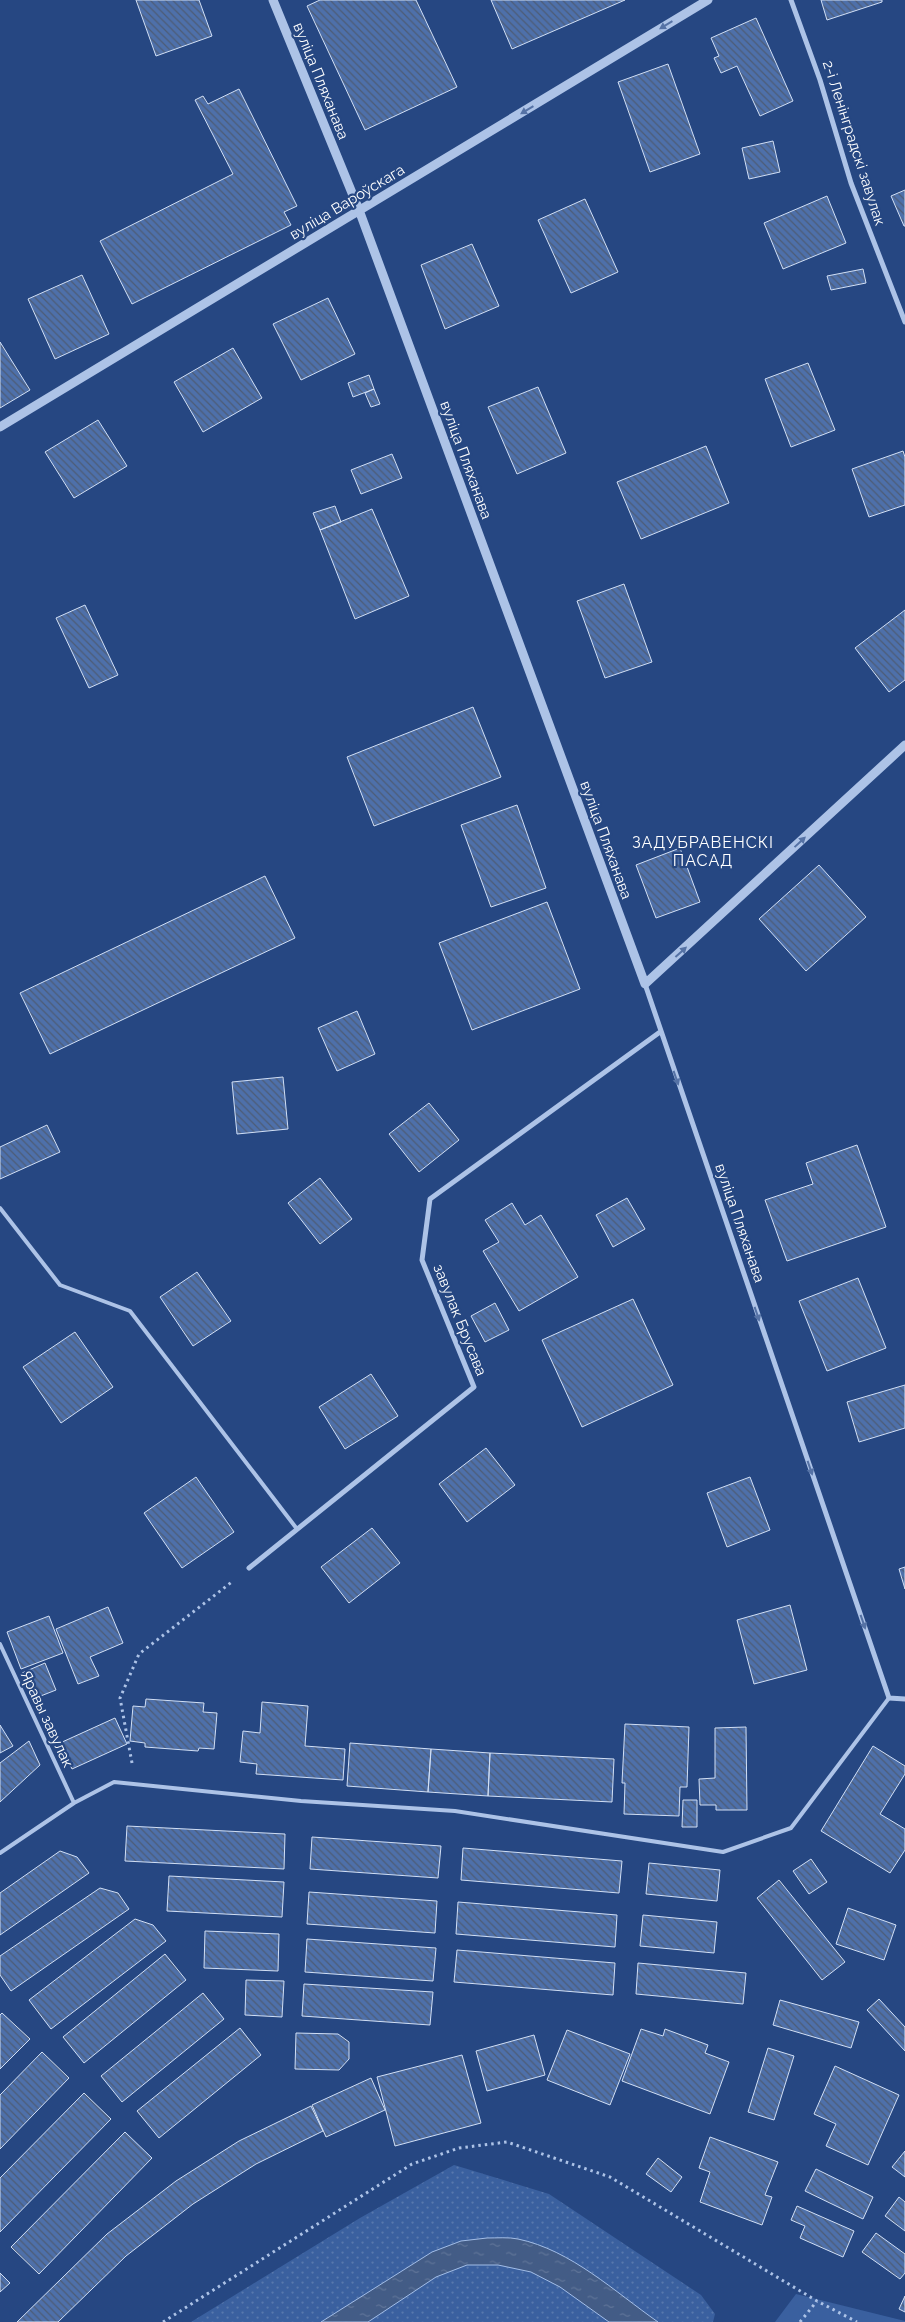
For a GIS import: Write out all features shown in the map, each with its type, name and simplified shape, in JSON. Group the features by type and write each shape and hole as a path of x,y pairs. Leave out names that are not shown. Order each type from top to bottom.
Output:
{"street":[{"name":"вуліца Пляханава","path":"273,0 360,210 644,984 889,1698"},
{"name":"вуліца Вароўскага","path":"0,427 708,0"},
{"name":"2-і Ленінградскі завулак","path":"791,0 820,80 851,183 905,322"},
{"path":"644,984 905,745"},
{"name":"завулак Брусава","path":"249,1568 474,1387 422,1260 430,1199 660,1032"},
{"path":"889,1698 905,1700"}],"lane":[{"path":"0,1208 60,1285 130,1312 297,1530"},
{"name":"Яравы завулак","path":"0,1644 74,1803"},
{"path":"0,1853 74,1803 114,1782 301,1801 455,1811 723,1852 791,1828 889,1698"}],"path":[{"path":"131,1784 132,1759 120,1698 138,1654 249,1568"},
{"path":"163,2322 412,2164 459,2148 507,2142 610,2177 816,2301 857,2322"},
{"path":"800,2322 816,2301"}],"shaded area":[{"path":"454,2165 549,2194 701,2295 715,2314 713,2322 191,2322 360,2218"},
{"path":"796,2294 905,2321 905,2322 775,2322"}],"water":[{"path":"487,2238 518,2239 556,2252 592,2273 658,2322 609,2322 560,2287 531,2272 498,2265 467,2265 436,2277 368,2322 321,2322 432,2252 461,2241"}],"building":[{"path":"136,0 199,0 212,36 156,56"},
{"path":"320,0 416,0 457,87 365,130 307,6"},
{"path":"491,0 625,0 512,49"},
{"path":"821,0 882,0 882,2 827,20"},
{"path":"756,18 793,101 760,116 737,66 721,73 714,58 719,56 711,38"},
{"path":"668,64 700,154 650,172 618,82"},
{"path":"239,89 297,206 284,212 291,225 132,304 100,241 233,174 195,100 203,96 208,104"},
{"path":"773,141 780,172 749,179 742,148"},
{"path":"905,190 905,226 904,226 891,196"},
{"path":"827,196 846,243 783,269 764,223"},
{"path":"585,199 618,272 571,293 538,220"},
{"path":"472,244 499,306 445,329 421,265"},
{"path":"863,269 866,283 831,290 827,276"},
{"path":"82,275 109,334 55,359 28,299"},
{"path":"328,298 355,354 301,380 273,324"},
{"path":"0,342 30,390 0,408"},
{"path":"233,348 262,398 203,432 174,382"},
{"path":"808,363 835,430 791,447 765,379"},
{"path":"369,375 374,389 353,397 348,383"},
{"path":"538,387 566,453 517,474 488,407"},
{"path":"374,389 380,404 371,407 365,393"},
{"path":"98,420 127,466 74,498 45,452"},
{"path":"706,446 729,503 641,539 617,482"},
{"path":"903,451 905,457 905,505 869,517 852,469"},
{"path":"392,454 402,478 361,494 351,470"},
{"path":"335,506 341,522 320,530 313,513"},
{"path":"372,509 409,596 355,619 320,530"},
{"path":"624,584 652,662 605,678 577,601"},
{"path":"85,605 118,675 89,688 56,618"},
{"path":"905,610 905,680 889,692 855,648"},
{"path":"473,707 501,777 374,826 347,757"},
{"path":"517,805 546,888 491,907 461,825"},
{"path":"680,848 700,902 656,918 636,865"},
{"path":"819,865 866,917 806,971 759,919"},
{"path":"265,876 295,938 50,1054 20,993"},
{"path":"547,902 580,989 472,1030 439,943"},
{"path":"357,1011 375,1054 337,1071 318,1028"},
{"path":"283,1077 288,1129 237,1134 232,1082"},
{"path":"429,1103 459,1140 419,1172 389,1134"},
{"path":"47,1125 60,1152 0,1179 0,1147"},
{"path":"857,1145 886,1227 787,1261 765,1200 813,1184 806,1163"},
{"path":"320,1178 352,1219 320,1244 288,1203"},
{"path":"627,1198 645,1229 613,1247 596,1215"},
{"path":"512,1203 525,1225 541,1215 578,1277 519,1311 483,1251 499,1242 485,1220"},
{"path":"197,1272 231,1321 193,1346 160,1297"},
{"path":"858,1278 886,1348 827,1371 799,1301"},
{"path":"633,1299 673,1385 582,1427 542,1340"},
{"path":"495,1303 509,1330 485,1342 471,1316"},
{"path":"75,1332 113,1387 61,1423 23,1367"},
{"path":"371,1374 398,1416 345,1449 319,1407"},
{"path":"905,1385 905,1428 859,1442 847,1402"},
{"path":"486,1448 515,1485 467,1522 439,1484"},
{"path":"196,1477 234,1532 182,1568 144,1513"},
{"path":"750,1477 770,1530 727,1547 707,1493"},
{"path":"372,1528 400,1563 349,1603 321,1567"},
{"path":"905,1567 905,1589 899,1569"},
{"path":"790,1605 807,1670 754,1684 737,1620"},
{"path":"108,1607 123,1643 90,1657 99,1676 78,1684 56,1629"},
{"path":"49,1616 63,1653 21,1669 7,1632"},
{"path":"45,1663 56,1690 33,1699 22,1673"},
{"path":"146,1699 204,1703 203,1712 217,1713 214,1749 199,1748 198,1751 145,1747 145,1743 130,1741 133,1706 145,1707"},
{"path":"262,1702 308,1706 305,1746 345,1749 343,1780 256,1774 257,1764 240,1762 243,1731 260,1733"},
{"path":"115,1718 127,1744 72,1769 60,1743"},
{"path":"625,1724 689,1727 687,1787 680,1787 679,1816 624,1814 625,1783 622,1783"},
{"path":"0,1725 13,1746 0,1753"},
{"path":"746,1727 747,1810 716,1810 716,1805 700,1805 699,1779 715,1778 715,1728"},
{"path":"29,1741 40,1765 0,1802 0,1763"},
{"path":"350,1743 431,1749 428,1792 347,1786"},
{"path":"873,1746 905,1766 905,1774 880,1814 905,1829 905,1850 890,1873 821,1831"},
{"path":"431,1749 490,1753 488,1796 428,1792"},
{"path":"490,1753 614,1759 612,1802 488,1796"},
{"path":"683,1800 697,1800 697,1827 682,1827"},
{"path":"127,1826 285,1834 284,1869 125,1861"},
{"path":"312,1837 441,1846 438,1878 310,1869"},
{"path":"463,1848 622,1861 619,1893 461,1880"},
{"path":"60,1851 77,1857 89,1873 0,1935 0,1893"},
{"path":"811,1859 827,1882 809,1894 793,1871"},
{"path":"649,1863 720,1870 717,1901 646,1894"},
{"path":"169,1876 284,1882 282,1917 167,1911"},
{"path":"779,1880 845,1962 822,1980 757,1898"},
{"path":"100,1888 118,1893 129,1909 11,1991 0,1975 0,1956"},
{"path":"309,1892 437,1901 435,1933 307,1924"},
{"path":"458,1902 617,1915 615,1947 456,1934"},
{"path":"848,1908 896,1925 884,1960 836,1944"},
{"path":"643,1915 717,1922 714,1953 640,1946"},
{"path":"135,1919 153,1925 166,1941 51,2029 29,2000"},
{"path":"205,1931 279,1934 278,1971 204,1968"},
{"path":"307,1939 436,1948 433,1981 305,1972"},
{"path":"457,1950 615,1963 613,1995 454,1982"},
{"path":"165,1954 186,1980 84,2063 63,2037"},
{"path":"638,1963 746,1973 743,2004 636,1994"},
{"path":"246,1980 284,1981 282,2017 245,2015"},
{"path":"304,1984 433,1992 430,2025 302,2016"},
{"path":"203,1993 224,2019 122,2102 101,2076"},
{"path":"879,1999 905,2027 905,2051 867,2010"},
{"path":"780,2000 859,2022 851,2048 773,2025"},
{"path":"2,2013 30,2039 0,2069 0,2015"},
{"path":"240,2028 261,2055 159,2138 137,2111"},
{"path":"641,2029 663,2036 665,2029 708,2045 705,2053 729,2062 710,2114 622,2081"},
{"path":"567,2030 630,2054 610,2105 547,2080"},
{"path":"296,2033 338,2034 349,2042 349,2059 339,2070 295,2069"},
{"path":"534,2035 545,2075 487,2091 476,2051"},
{"path":"768,2048 794,2056 774,2120 748,2112"},
{"path":"42,2052 69,2078 0,2149 0,2095"},
{"path":"462,2055 481,2123 395,2146 377,2077"},
{"path":"835,2066 899,2095 868,2165 826,2146 836,2124 814,2114"},
{"path":"371,2078 385,2110 326,2137 312,2105"},
{"path":"84,2093 111,2119 0,2232 0,2178"},
{"path":"311,2106 323,2131 256,2164 193,2204 126,2256 58,2322 17,2322 107,2234 176,2181 239,2141"},
{"path":"125,2132 152,2158 39,2274 11,2247"},
{"path":"710,2137 778,2162 765,2195 772,2197 762,2225 700,2202 710,2172 699,2168"},
{"path":"905,2151 905,2177 892,2167"},
{"path":"658,2158 682,2177 671,2192 646,2174"},
{"path":"816,2169 873,2197 863,2219 805,2191"},
{"path":"899,2197 905,2202 905,2231 885,2216"},
{"path":"797,2206 854,2231 843,2257 800,2238 805,2226 791,2220"},
{"path":"876,2233 905,2254 905,2273 900,2279 862,2252"},
{"path":"0,2273 10,2283 0,2292"},
{"path":"905,2296 905,2312 899,2309"}],"district":[{"name":"ЗАДУБРАВЕНСКІ ПАСАД","path":"703,851"}]}
